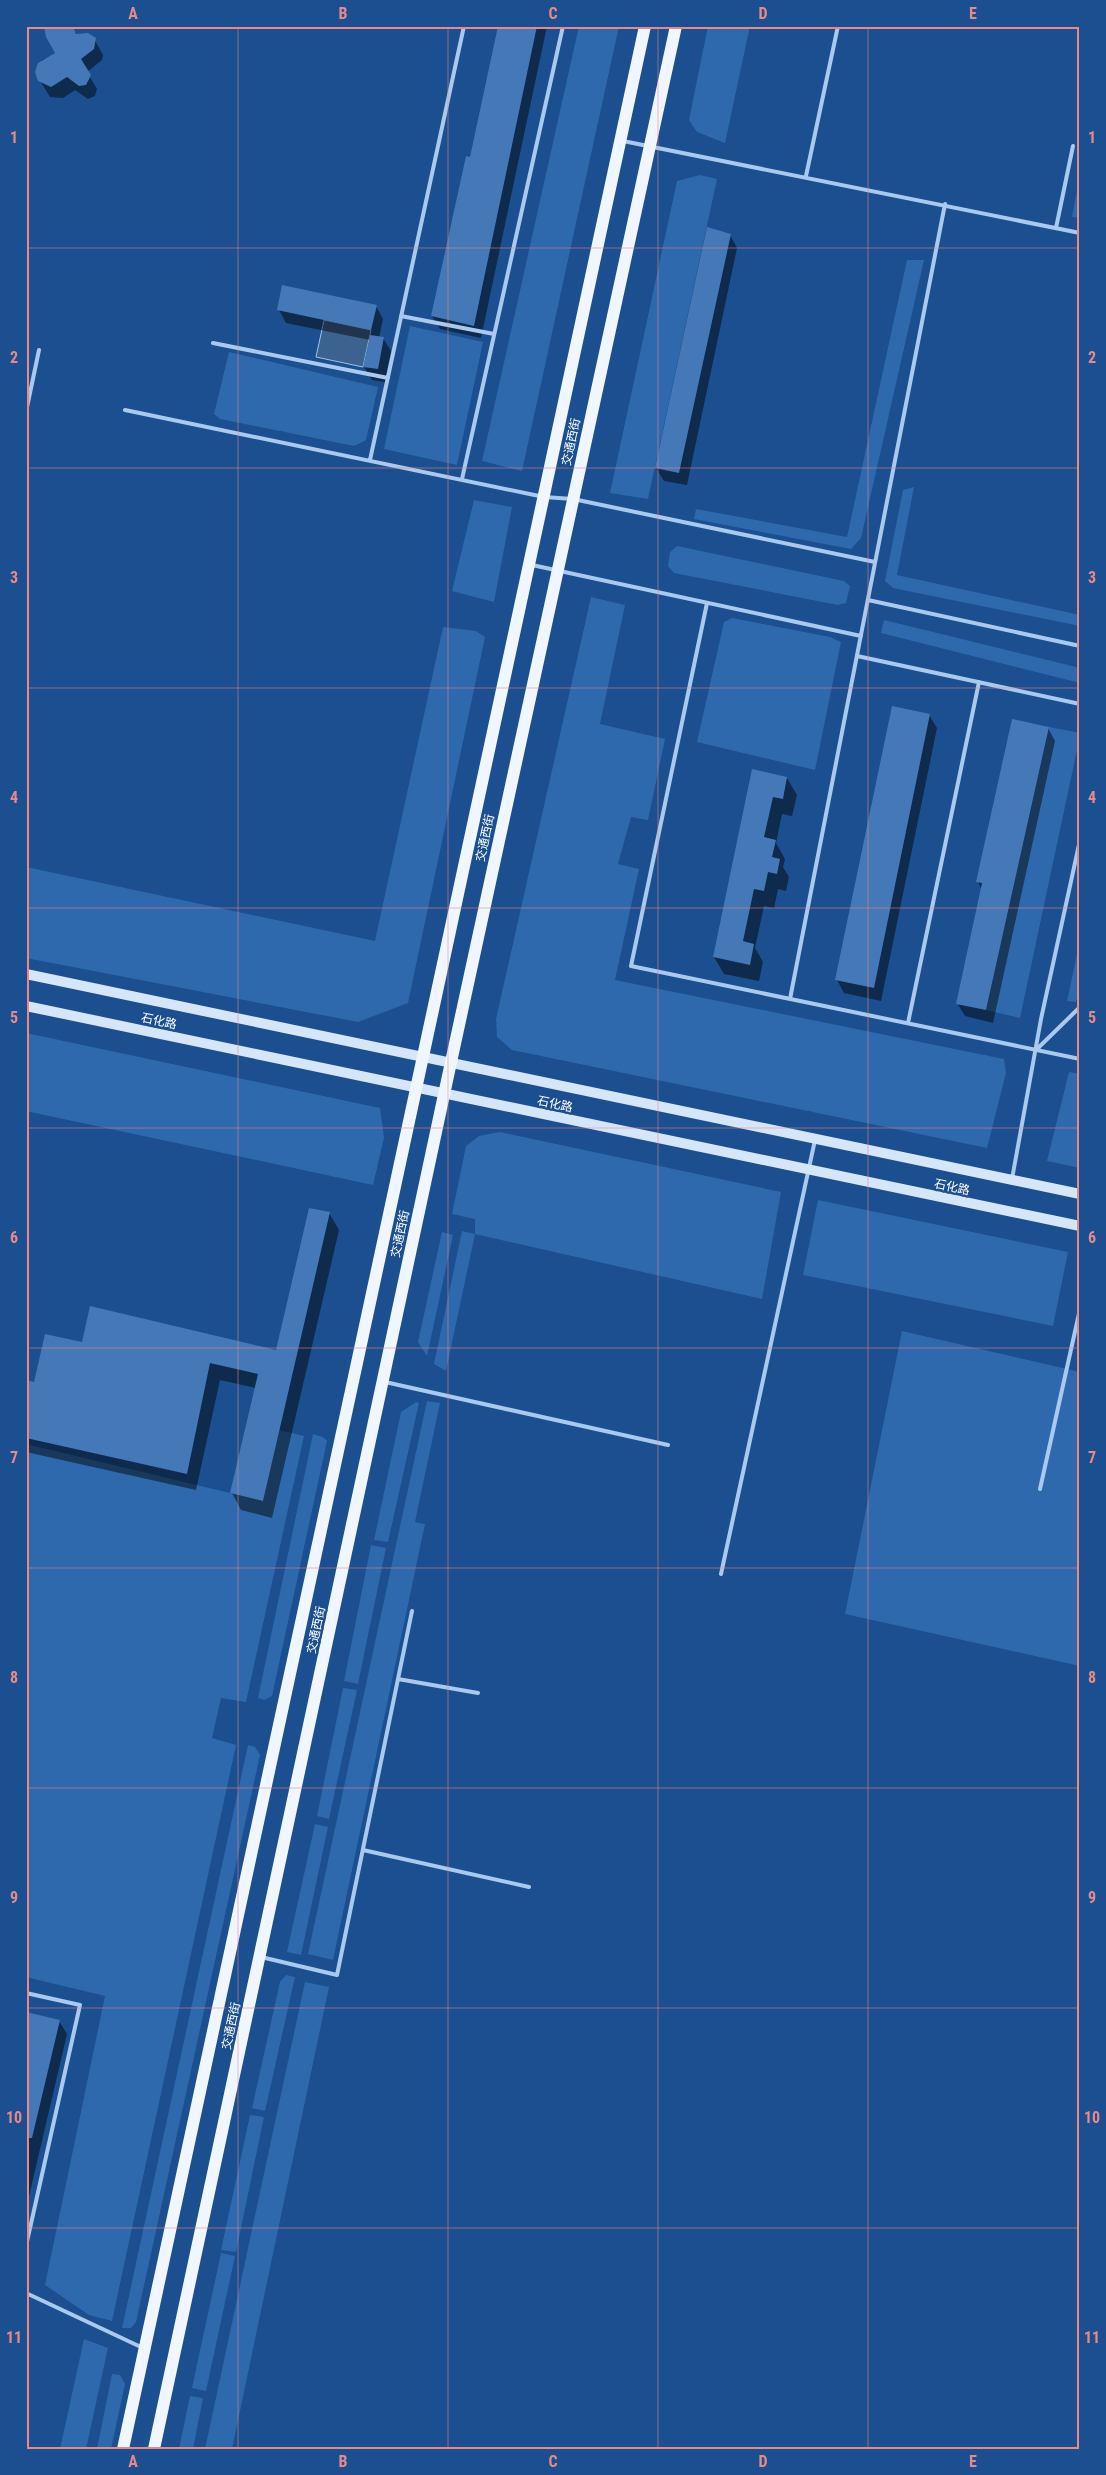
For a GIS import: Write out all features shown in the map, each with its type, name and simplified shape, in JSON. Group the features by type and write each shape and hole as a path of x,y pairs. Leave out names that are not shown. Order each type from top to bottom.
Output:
{"main road":[{"name":"交通西街","path":"123,2449 645,26"},
{"name":"交通西街","path":"154,2449 450,1062 676,26"},
{"name":"石化路","path":"26,974 1080,1194"},
{"name":"石化路","path":"26,1006 1080,1226"}],"lane":[{"path":"370,460 464,26"},
{"path":"462,479 563,26"},
{"path":"806,176 838,26"},
{"path":"621,140 945,204 1080,233"},
{"path":"1056,228 1073,146"},
{"path":"790,999 945,204"},
{"path":"401,316 494,334"},
{"path":"212,343 388,378"},
{"path":"26,412 40,350"},
{"path":"125,410 544,497 573,499 876,562"},
{"path":"530,564 861,636"},
{"path":"868,600 1080,646"},
{"path":"707,603 631,966 1080,1059"},
{"path":"857,656 1080,704"},
{"path":"908,1024 979,682"},
{"path":"1012,1179 1036,1050 1080,840"},
{"path":"1036,1050 1080,1007"},
{"path":"721,1574 816,1138"},
{"path":"1040,1489 1080,1309"},
{"path":"383,1382 668,1445"},
{"path":"260,1957 337,1975 412,1611"},
{"path":"398,1679 478,1693"},
{"path":"363,1850 529,1887"},
{"path":"26,1993 80,2005 26,2246"},
{"path":"26,2293 145,2349"}],"shaded area":[{"path":"579,26 619,26 522,471 482,461"},
{"path":"708,26 750,26 725,143 697,132 689,120"},
{"path":"700,175 717,179 648,499 610,493 677,181"},
{"path":"1080,175 1080,218 1072,217"},
{"path":"907,260 924,260 861,538 851,549 694,519 696,509 847,537"},
{"path":"324,320 371,330 363,367 316,357"},
{"path":"410,326 483,342 457,465 384,449"},
{"path":"229,352 378,387 366,440 354,446 220,419 214,414"},
{"path":"914,487 897,575 1080,615 1080,626 893,588 885,581 903,490"},
{"path":"474,500 512,507 494,602 452,591"},
{"path":"677,546 844,581 850,586 846,603 838,605 674,573 668,566 670,552"},
{"path":"591,597 625,605 600,724 665,739 648,820 631,817 618,864 639,869 615,980 1004,1059 1006,1073 987,1148 512,1050 497,1037 496,1019"},
{"path":"732,618 830,637 841,642 815,770 697,742 724,622"},
{"path":"884,620 1080,668 1080,683 881,633"},
{"path":"443,627 476,631 485,637 408,1003 358,1022 26,958 26,867 375,941"},
{"path":"1049,727 1080,733 1080,736 1020,1018 986,1010"},
{"path":"1080,940 1080,986 1076,1002 1067,1001"},
{"path":"26,1033 380,1108 384,1138 373,1185 26,1111"},
{"path":"1069,1072 1080,1074 1080,1168 1047,1161"},
{"path":"500,1132 781,1192 762,1299 475,1234 475,1219 452,1214 466,1146 479,1136"},
{"path":"818,1200 1068,1252 1053,1326 803,1275"},
{"path":"462,1231 475,1234 446,1371 434,1364"},
{"path":"442,1232 453,1235 427,1356 418,1342"},
{"path":"902,1331 1080,1372 1080,1666 845,1614"},
{"path":"427,1401 440,1403 415,1522 425,1524 333,1960 308,1954"},
{"path":"416,1402 419,1403 388,1542 374,1540 401,1412"},
{"path":"279,1430 304,1436 246,1702 221,1698 212,1738 236,1745 112,2321 89,2315 45,2285 105,1996 26,1977 26,1444 263,1501"},
{"path":"313,1434 323,1437 327,1441 272,1696 264,1700 258,1698"},
{"path":"371,1545 386,1548 358,1684 344,1681"},
{"path":"343,1688 357,1690 329,1819 317,1816"},
{"path":"248,1745 255,1747 260,1755 136,2322 131,2328 122,2328"},
{"path":"315,1824 328,1827 301,1955 287,1952"},
{"path":"286,1975 295,1977 265,2111 252,2108 280,1982"},
{"path":"305,1982 329,1987 232,2449 205,2449"},
{"path":"250,2115 264,2117 236,2252 221,2250"},
{"path":"221,2253 235,2256 206,2391 192,2388"},
{"path":"84,2339 108,2348 86,2449 60,2449"},
{"path":"112,2374 120,2375 125,2384 111,2449 97,2449"},
{"path":"190,2396 203,2398 193,2449 179,2449"}],"building":[{"path":"44,26 73,26 76,34 88,33 96,38 94,49 81,59 91,75 86,85 79,86 67,77 51,87 38,81 35,72 38,63 55,53 46,37"},
{"path":"498,26 537,26 474,326 431,316 466,156 470,157"},
{"path":"707,227 731,234 679,473 655,468"},
{"path":"282,285 377,305 371,330 277,310"},
{"path":"370,335 384,337 378,369 363,367"},
{"path":"892,706 930,714 874,988 835,980"},
{"path":"1012,719 1049,727 986,1010 956,1004 982,883 976,882"},
{"path":"752,769 787,777 783,799 773,797 764,837 776,840 772,857 780,859 777,874 768,872 764,891 754,889 743,941 754,944 750,965 713,957"},
{"path":"309,1208 330,1212 263,1501 230,1493 258,1374 210,1363 187,1474 26,1438 26,1380 34,1382 45,1334 82,1342 90,1306 276,1350"},
{"path":"26,2012 60,2020 32,2138 26,2138"}]}
